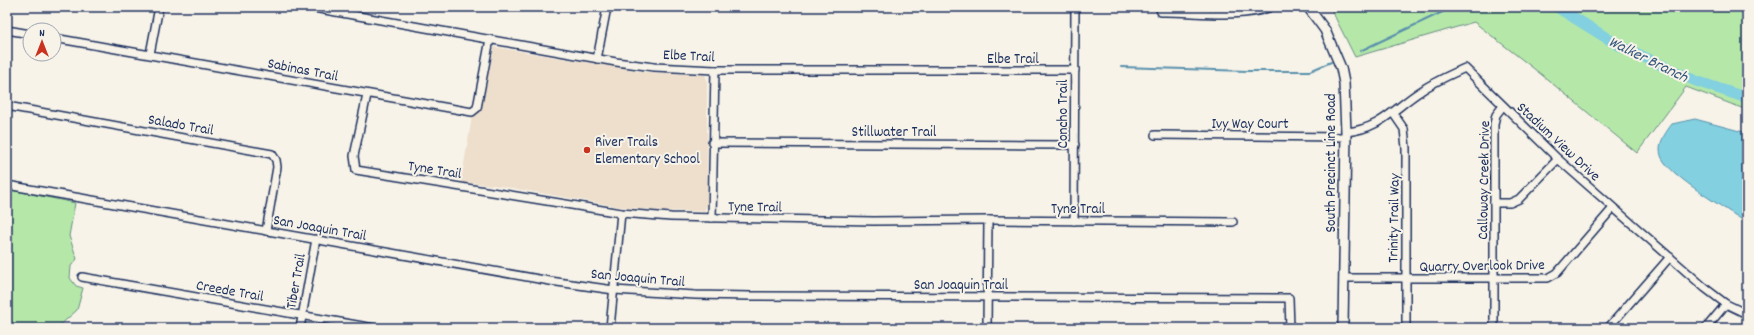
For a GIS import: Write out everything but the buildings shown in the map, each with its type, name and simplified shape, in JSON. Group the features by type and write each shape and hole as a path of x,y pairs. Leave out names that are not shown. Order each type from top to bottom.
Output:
{"main road":[{"name":"South Precinct Line Road","path":"1308,7 1325,30 1341,68 1344,91 1346,134 1343,328"}],"street":[{"path":"150,54 159,7"},
{"name":"Elbe Trail","path":"308,7 597,59 654,67 715,70 1075,70"},
{"path":"597,59 607,7"},
{"name":"Concho Trail","path":"1074,221 1075,7"},
{"path":"1159,8 1161,12 1239,13 1258,12 1270,7"},
{"path":"7,30 22,33"},
{"name":"Sabinas Trail","path":"62,39 150,54 367,95 472,112 477,108 490,39"},
{"name":"Stadium View Drive","path":"1346,134 1374,125 1393,113 1420,91 1465,68 1558,159 1613,208 1726,304 1747,314"},
{"path":"712,218 712,143 715,70"},
{"name":"Tyne Trail","path":"367,95 354,156 356,170 621,213 712,218 873,221 988,220 1233,222"},
{"name":"Salado Trail","path":"7,106 272,154 276,160 277,167 266,231"},
{"name":"Calloway Creek Drive","path":"1494,328 1494,124 1496,115 1503,106"},
{"name":"Trinity Trail Way","path":"1393,113 1404,129 1406,142 1406,328"},
{"name":"Ivy Way Court","path":"1154,135 1346,134"},
{"name":"Stillwater Trail","path":"712,143 1075,145"},
{"path":"1494,203 1510,203 1519,199 1558,159"},
{"name":"San Joaquin Trail","path":"7,185 550,281 614,290 743,296 1289,298 1290,328"},
{"name":"Quarry Overlook Drive","path":"1344,278 1553,277 1613,208"},
{"path":"610,328 621,213"},
{"path":"988,220 988,328"},
{"name":"Tiber Trail","path":"300,328 316,239"},
{"path":"1608,328 1670,257"},
{"name":"Creede Trail","path":"82,277 374,328"},
{"path":"1706,328 1726,304"}],"shaded area":[{"name":"River Trails Elementary School","path":"494,47 644,72 705,75 707,80 707,205 704,211 662,211 621,207 494,185 461,182 472,117 478,114 482,107"}],"green space":[{"path":"1330,7 1747,7 1747,110 1686,87 1637,153 1542,75 1474,22 1355,57"},
{"path":"7,189 75,203 69,236 77,259 71,266 70,278 76,286 83,288 77,310 57,328 7,328"}],"water":[{"path":"1695,119 1747,133 1747,223 1687,183 1667,165 1662,158 1660,149 1662,140 1672,124"}],"waterway":[{"path":"1360,51 1453,7"},
{"name":"Walker Branch","path":"1557,7 1618,45 1696,81 1747,98"},
{"path":"1121,67 1247,71 1310,71 1331,62"}],"place":[{"name":"River Trails Elementary School","path":"587,150"}]}
